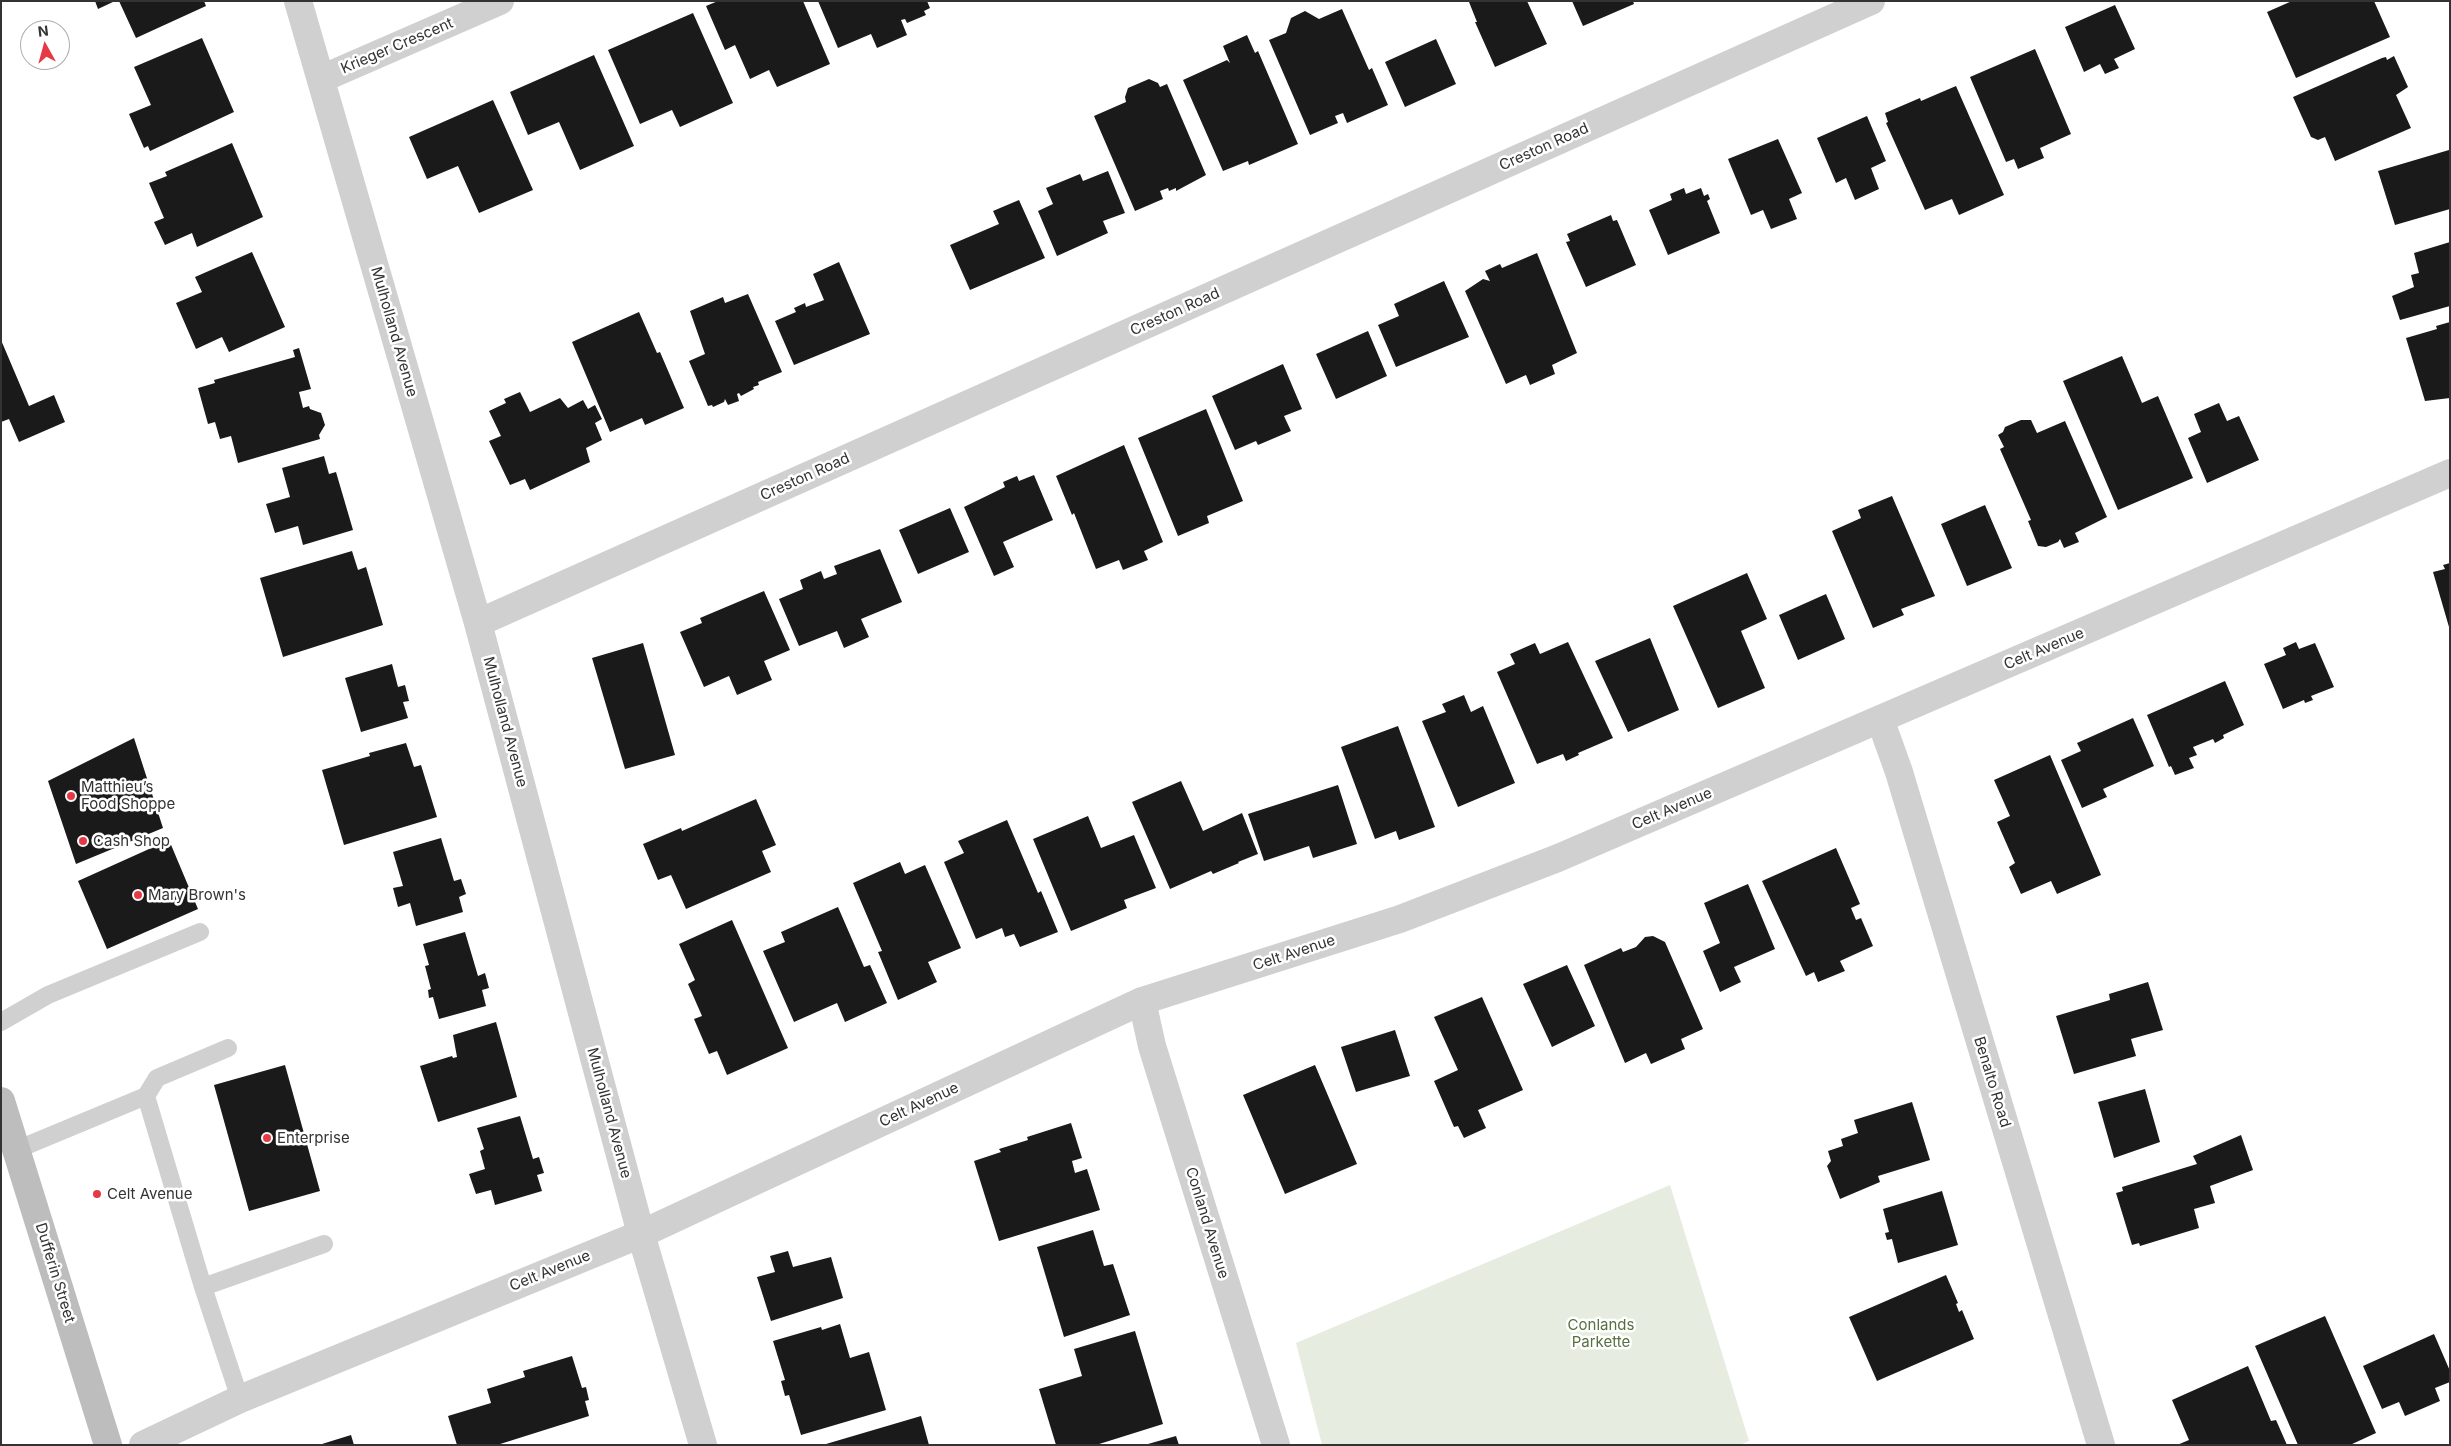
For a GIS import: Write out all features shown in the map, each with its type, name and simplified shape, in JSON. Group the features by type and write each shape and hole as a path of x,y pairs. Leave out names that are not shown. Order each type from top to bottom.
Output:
{"main road":[{"name":"Dufferin Street","path":"1,1102 108,1445"}],"street":[{"name":"Mulholland Avenue","path":"298,1 478,622 641,1234 703,1445"},
{"name":"Krieger Crescent","path":"321,79 500,1"},
{"name":"Creston Road","path":"478,622 1871,1"},
{"name":"Celt Avenue","path":"143,1445 240,1399 641,1234 1142,1001 1400,919 1558,858 2450,473"},
{"name":"Benalto Road","path":"1880,719 1905,791 2101,1445"},
{"name":"Conland Avenue","path":"1142,1001 1152,1046 1276,1445"}],"lane":[{"path":"1,1022 48,995 200,932"},
{"path":"16,1150 146,1096 157,1078 228,1048"},
{"path":"146,1096 203,1287 240,1399"},
{"path":"203,1287 324,1244"}],"green space":[{"name":"Conlands Parkette","path":"1670,1185 1749,1441 1740,1445 1322,1445 1296,1343"}],"building":[{"path":"95,1 115,1 98,9"},
{"path":"119,1 204,1 206,6 136,38"},
{"path":"718,1 803,1 830,64 777,87 769,70 750,79 735,45 725,50 706,6"},
{"path":"818,1 927,1 930,8 924,11 926,15 907,23 905,19 901,20 907,35 877,48 871,34 838,48"},
{"path":"1470,1 1527,1 1547,44 1495,67 1475,22 1477,22"},
{"path":"1572,1 1633,1 1634,4 1583,26"},
{"path":"2292,1 2374,1 2390,37 2296,78 2267,12"},
{"path":"2115,5 2135,49 2114,59 2119,68 2105,74 2100,64 2084,72 2065,27"},
{"path":"1342,9 1369,70 1372,68 1388,105 1347,123 1343,113 1335,116 1338,123 1310,135 1269,40 1286,33 1291,18 1305,11 1319,19"},
{"path":"693,13 733,103 680,127 672,110 640,124 608,50"},
{"path":"1247,35 1255,53 1258,51 1298,144 1249,165 1248,161 1223,171 1183,80 1227,60 1230,63 1223,46"},
{"path":"202,38 234,112 150,151 148,146 144,148 129,114 151,105 134,67"},
{"path":"1436,39 1456,84 1405,107 1385,62"},
{"path":"2035,49 2071,134 2040,148 2044,158 2018,169 2014,159 2006,162 1970,77"},
{"path":"594,55 634,146 580,170 559,122 528,135 510,92"},
{"path":"2394,56 2408,87 2396,95 2411,128 2335,161 2325,137 2318,140 2311,137 2293,97 2382,58 2386,57 2387,60"},
{"path":"1149,79 1158,83 1160,87 1167,84 1206,175 1176,191 1176,188 1169,191 1168,188 1160,191 1163,199 1135,211 1094,116 1126,102 1125,97 1128,88"},
{"path":"1956,86 2004,195 1959,215 1952,199 1925,210 1886,123 1888,122 1885,113 1920,98 1921,101"},
{"path":"493,100 533,190 479,213 458,166 427,179 409,137"},
{"path":"1867,116 1886,161 1871,168 1879,189 1855,200 1846,178 1836,183 1817,138"},
{"path":"1778,139 1802,193 1789,199 1797,219 1771,229 1763,210 1751,215 1728,159"},
{"path":"232,143 263,217 197,247 192,233 165,245 154,222 164,218 149,183 167,176 165,172"},
{"path":"2449,150 2450,209 2395,225 2378,171"},
{"path":"1108,171 1125,213 1103,221 1108,233 1057,256 1038,211 1053,204 1046,188 1080,174 1083,181"},
{"path":"1684,188 1686,194 1701,188 1704,196 1708,194 1710,199 1707,201 1720,233 1668,255 1649,210 1672,200 1670,194"},
{"path":"1019,200 1045,258 970,290 950,245 999,224 993,211"},
{"path":"1611,215 1613,221 1617,220 1636,265 1586,287 1566,242 1570,241 1567,234"},
{"path":"2450,242 2450,306 2400,320 2392,296 2414,287 2411,275 2419,273 2414,253"},
{"path":"252,252 285,327 229,352 222,337 196,349 176,303 202,292 195,277"},
{"path":"1537,253 1577,353 1552,365 1555,374 1530,385 1526,375 1506,384 1465,291 1483,279 1490,281 1485,271 1500,264 1502,268"},
{"path":"839,262 870,334 794,365 775,321 796,312 794,308 805,303 806,307 824,300 813,274"},
{"path":"1444,281 1469,337 1396,367 1378,325 1399,316 1394,304"},
{"path":"748,294 782,372 758,382 759,385 741,396 739,393 737,394 739,401 728,405 725,399 724,402 713,407 712,405 708,406 689,361 705,354 690,311 723,297 725,303"},
{"path":"639,312 657,353 660,352 684,408 645,425 642,418 610,432 572,342"},
{"path":"2450,322 2450,398 2425,401 2406,338 2437,329 2436,326"},
{"path":"1368,331 1387,376 1336,399 1316,354"},
{"path":"1,340 29,406 54,395 65,422 19,442 9,419 1,422"},
{"path":"299,348 311,389 299,392 303,408 309,406 310,409 321,413 325,425 319,435 320,439 238,463 231,436 220,439 215,422 208,424 198,388 215,383 214,380 295,357 293,350"},
{"path":"2122,356 2142,403 2158,396 2193,478 2118,510 2063,381"},
{"path":"1283,364 1302,409 1284,416 1291,431 1258,445 1256,441 1235,450 1212,396"},
{"path":"520,392 530,412 560,398 568,408 583,400 588,409 595,405 602,419 595,423 602,440 586,448 590,462 530,490 525,479 510,485 489,441 501,436 489,411 506,403 504,399"},
{"path":"2219,403 2227,421 2239,416 2259,460 2207,483 2188,438 2201,432 2194,414"},
{"path":"1206,409 1243,501 1207,516 1209,523 1178,536 1138,438"},
{"path":"2021,420 2031,420 2037,433 2065,421 2107,517 2075,533 2079,542 2064,548 2060,539 2058,542 2046,547 2038,546 2028,521 2031,520 2000,449 2004,447 1998,435 2003,432 2005,427"},
{"path":"1124,445 1163,542 1144,551 1148,560 1123,570 1119,560 1096,569 1074,513 1072,515 1056,476"},
{"path":"324,456 329,474 336,472 353,530 303,545 298,526 275,533 266,504 290,497 282,468"},
{"path":"1034,475 1053,520 1003,542 1014,567 994,576 964,507 1005,487 1003,482 1017,476 1019,481"},
{"path":"1892,496 1935,596 1901,609 1904,615 1873,628 1832,531 1861,518 1858,510"},
{"path":"1985,505 2012,568 1967,586 1941,524"},
{"path":"950,508 969,552 918,574 899,530"},
{"path":"880,549 902,602 861,619 869,637 844,648 837,631 799,646 779,599 803,589 800,580 821,571 824,579 837,574 834,566"},
{"path":"352,551 358,570 366,567 383,625 283,657 260,578"},
{"path":"2450,563 2449,627 2433,572 2445,569 2443,565"},
{"path":"1747,573 1767,619 1741,631 1765,688 1718,708 1673,606"},
{"path":"764,591 790,650 764,661 772,680 737,695 729,676 704,687 680,632 702,623 700,618"},
{"path":"1826,594 1845,639 1798,660 1779,615"},
{"path":"1650,638 1679,710 1628,732 1595,661"},
{"path":"1568,642 1613,738 1578,753 1579,755 1566,761 1563,754 1537,764 1497,672 1515,664 1510,654 1535,643 1540,654"},
{"path":"2296,642 2299,649 2315,643 2334,687 2311,696 2313,700 2305,703 2304,700 2283,709 2264,664 2286,655 2283,648"},
{"path":"643,643 675,755 625,769 592,658"},
{"path":"392,664 398,687 405,685 409,701 403,702 408,718 361,732 345,678"},
{"path":"2225,681 2244,725 2223,735 2224,738 2215,743 2213,739 2193,747 2197,755 2189,758 2194,768 2175,775 2171,766 2169,767 2147,715"},
{"path":"1464,695 1471,712 1483,706 1515,783 1458,807 1422,721 1446,712 1442,704"},
{"path":"2133,718 2154,766 2103,789 2107,797 2082,808 2061,760 2081,751 2077,743"},
{"path":"1398,726 1435,827 1399,840 1396,831 1375,839 1341,747"},
{"path":"134,738 163,828 76,864 48,781"},
{"path":"406,743 414,767 421,765 437,817 344,845 322,770 370,756 369,753"},
{"path":"2050,755 2101,875 2057,894 2051,881 2021,894 2009,867 2015,863 1997,822 2010,816 1994,780"},
{"path":"1181,781 1203,831 1242,813 1258,854 1213,874 1211,871 1170,889 1132,802"},
{"path":"1338,785 1357,844 1313,858 1309,846 1264,861 1248,814"},
{"path":"756,799 776,845 762,851 771,872 686,909 671,875 658,880 643,844 681,828 682,831"},
{"path":"1088,816 1101,848 1134,835 1156,888 1124,900 1127,908 1071,931 1033,839"},
{"path":"1007,820 1038,893 1041,891 1058,932 1020,947 1014,934 1005,937 1002,928 976,939 944,862 964,853 958,841"},
{"path":"441,838 454,881 461,879 466,894 459,897 463,912 416,926 410,903 398,907 393,888 403,886 393,852"},
{"name":"Mary Brown's","path":"169,840 198,909 107,949 78,881"},
{"path":"1836,848 1860,904 1851,908 1856,920 1861,918 1873,946 1840,961 1845,971 1818,982 1814,972 1806,976 1762,881"},
{"path":"900,862 905,874 925,865 961,948 928,962 937,982 898,1000 878,952 882,951 853,883"},
{"path":"1748,884 1775,949 1734,967 1741,982 1720,992 1703,951 1720,943 1704,903"},
{"path":"838,907 864,967 870,965 887,1003 845,1022 837,1003 794,1022 763,951 785,942 781,932"},
{"path":"732,920 788,1048 727,1075 717,1051 709,1054 694,1019 702,1016 688,984 695,980 679,944"},
{"path":"465,932 478,976 485,973 489,988 482,990 486,1006 439,1019 433,997 429,998 428,990 431,989 425,966 429,965 423,944"},
{"path":"1653,936 1665,942 1703,1029 1681,1039 1685,1049 1651,1064 1646,1053 1625,1063 1584,965 1621,948 1623,952 1636,947 1645,937"},
{"path":"1567,965 1595,1026 1552,1047 1523,984"},
{"path":"2148,982 2163,1030 2131,1039 2136,1056 2074,1074 2056,1016 2110,1000 2109,994"},
{"path":"1482,997 1523,1090 1478,1110 1486,1128 1464,1138 1458,1126 1454,1127 1434,1081 1458,1070 1434,1017"},
{"path":"496,1022 517,1097 438,1122 420,1066 452,1056 453,1058 457,1057 453,1035"},
{"path":"1395,1030 1410,1076 1356,1092 1341,1047"},
{"name":"Enterprise","path":"285,1065 320,1191 249,1211 214,1085"},
{"path":"1315,1065 1357,1164 1285,1194 1243,1095"},
{"path":"2145,1089 2160,1142 2114,1158 2098,1102"},
{"path":"1912,1102 1930,1160 1878,1176 1880,1182 1840,1199 1827,1166 1831,1161 1828,1151 1843,1146 1841,1139 1858,1133 1854,1120"},
{"path":"520,1116 533,1159 539,1157 544,1173 537,1175 542,1191 495,1205 491,1190 476,1194 469,1174 485,1169 480,1151 484,1149 477,1128"},
{"path":"1071,1123 1082,1158 1072,1161 1075,1173 1087,1169 1100,1210 999,1241 974,1161 1001,1152 999,1149 1028,1140 1027,1137"},
{"path":"2241,1135 2253,1170 2210,1186 2215,1203 2194,1209 2199,1228 2140,1246 2139,1243 2132,1245 2116,1193 2123,1191 2122,1187 2197,1164 2193,1156"},
{"path":"1942,1191 1958,1245 1898,1263 1892,1239 1887,1240 1885,1233 1889,1232 1883,1209"},
{"path":"1093,1230 1104,1266 1113,1264 1130,1315 1064,1337 1037,1247"},
{"path":"788,1251 793,1267 831,1257 843,1298 771,1321 757,1277 775,1272 770,1256"},
{"path":"1946,1275 1958,1303 1956,1304 1959,1312 1962,1310 1974,1339 1877,1381 1849,1317"},
{"path":"2325,1316 2376,1433 2350,1445 2298,1445 2255,1346"},
{"path":"840,1324 850,1358 869,1352 886,1410 801,1435 789,1395 785,1396 781,1381 785,1380 773,1341 821,1327 822,1330"},
{"path":"1135,1331 1163,1424 1096,1445 1056,1445 1039,1389 1082,1376 1074,1349"},
{"path":"2434,1334 2450,1371 2450,1382 2435,1388 2440,1401 2405,1416 2399,1402 2382,1409 2363,1366"},
{"path":"572,1356 582,1388 586,1387 589,1400 585,1401 589,1416 497,1445 457,1445 448,1416 491,1403 487,1389 525,1377 523,1371"},
{"path":"2248,1366 2271,1421 2276,1420 2287,1445 2177,1445 2189,1440 2172,1400"},
{"path":"921,1416 929,1445 826,1445 826,1444"},
{"path":"351,1435 354,1445 322,1445 322,1444"},
{"path":"1176,1436 1179,1445 1148,1445 1148,1444"}],"place":[{"name":"Matthieu’s Food Shoppe","path":"71,796"},
{"name":"Cash Shop","path":"83,841"},
{"name":"Mary Brown's","path":"138,895"},
{"name":"Enterprise","path":"267,1138"},
{"name":"Celt Avenue","path":"97,1194"}]}
